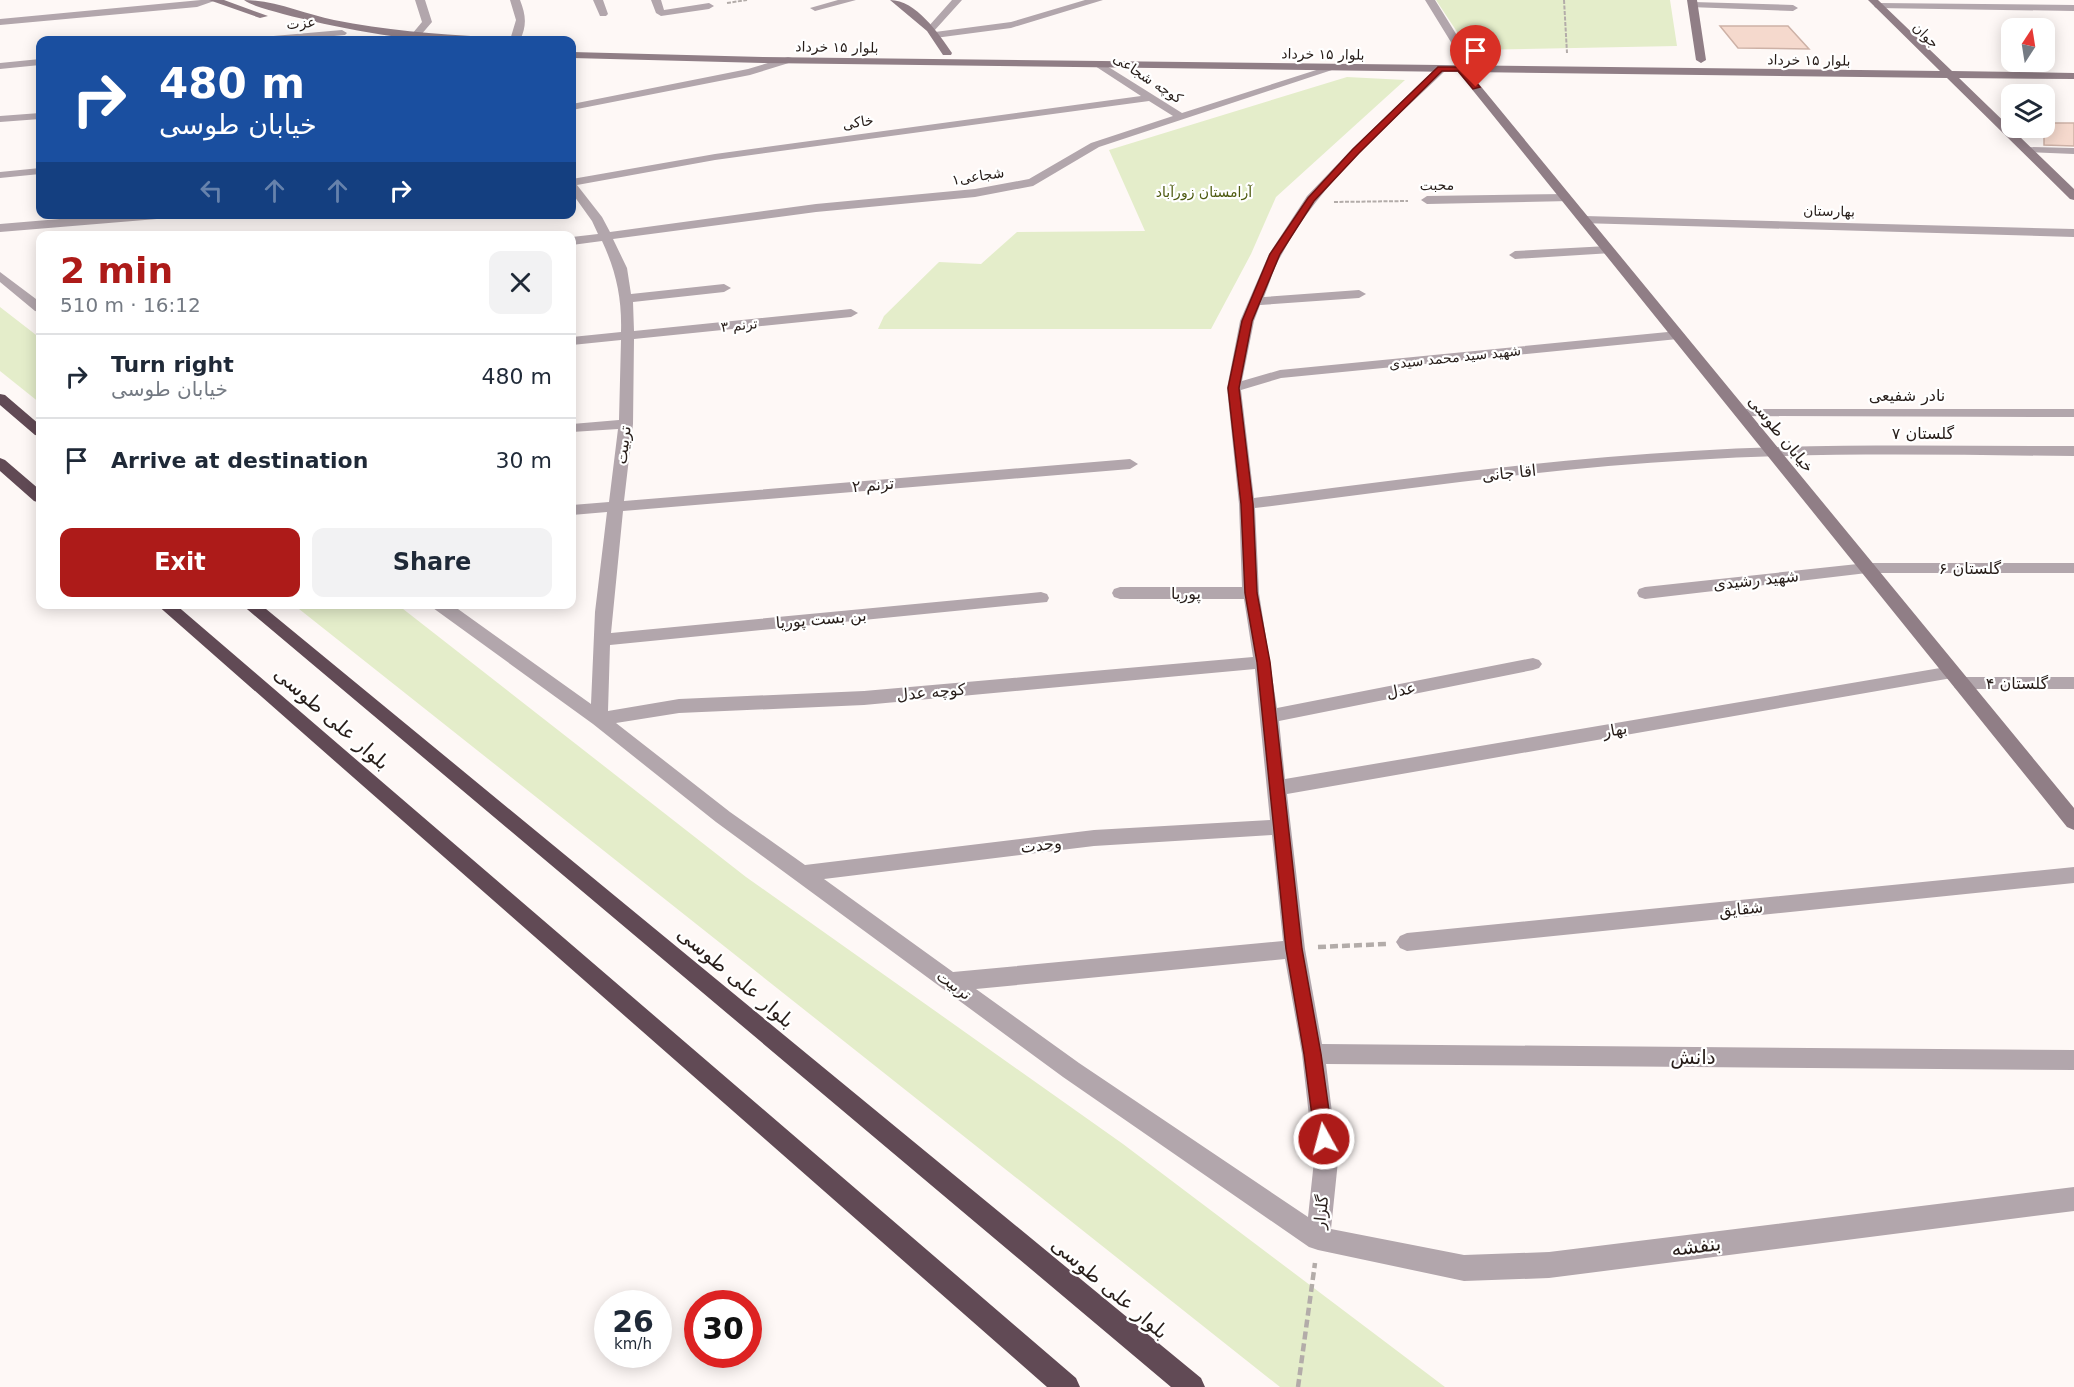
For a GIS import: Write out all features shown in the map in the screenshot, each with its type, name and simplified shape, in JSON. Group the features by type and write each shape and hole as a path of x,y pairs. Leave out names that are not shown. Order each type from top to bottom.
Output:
{"highway":[{"path":"0,398 36,429"},
{"path":"0,463 36,494"},
{"name":"بلوار علی طوسی","path":"170,609 1067,1387"},
{"name":"بلوار علی طوسی","path":"255,609 1192,1387"}],"main road":[{"path":"213,0 280,21 362,36"},
{"path":"249,0 335,22 440,36"},
{"path":"895,0 933,32 947,53"},
{"path":"1693,3 1701,60"},
{"name":"جوان","path":"1876,3 2074,196"},
{"name":"بلوار ۱۵ خرداد","path":"576,46 673,50 947,53 1099,64 1440,69 1463,63 1566,59 1959,63"},
{"name":"بلوار ۱۵ خرداد","path":"576,55 788,60 1043,59 1463,63 2074,76"},
{"name":"خیابان طوسی","path":"1463,63 1566,198 2074,822"},
{"path":"1982,63 1993,64"}],"street":[{"path":"0,22 197,4 213,0"},
{"path":"417,34 428,22 420,0"},
{"path":"515,0 522,18 522,27 517,36"},
{"path":"598,0 603,14"},
{"path":"656,0 662,13 709,6"},
{"path":"815,8 851,0"},
{"path":"933,32 957,0"},
{"path":"933,32 974,32 1021,22 1063,7 1098,0"},
{"path":"1430,0 1463,63"},
{"path":"1693,3 1793,8"},
{"path":"1876,3 2074,8"},
{"name":"عزت","path":"308,36 342,33"},
{"path":"576,106 750,72 788,60"},
{"path":"0,66 36,62"},
{"name":"کوچه شجاعی","path":"1099,64 1181,117"},
{"name":"شجاعی۱","path":"576,241 816,208 975,193 1033,182 1095,145 1336,67"},
{"name":"گلزار","path":"1318,1238 1326,1161 1313,1054 1294,949 1263,662 1251,593 1247,504 1234,388 1247,321 1275,254 1309,202 1356,151 1440,69"},
{"name":"خاکی","path":"576,183 715,157 1149,98"},
{"path":"0,119 36,116"},
{"path":"2027,150 2074,151"},
{"path":"0,175 36,171"},
{"name":"تربیت","path":"576,190 598,220 621,268 628,315 626,424 603,612 598,719"},
{"name":"محبت","path":"1427,200 1566,198"},
{"path":"0,228 109,219"},
{"name":"بهارستان","path":"1584,220 2074,232"},
{"path":"1515,255 1608,250"},
{"path":"0,276 36,305"},
{"path":"626,298 724,288"},
{"path":"1256,301 1359,294"},
{"name":"ترنم ۳","path":"576,341 851,314"},
{"name":"شهید سید محمد سیدی","path":"1234,388 1280,374 1678,335"},
{"name":"نادر شفیعی","path":"1741,413 2072,413"},
{"path":"576,429 626,424"},
{"name":"اقا جانی","path":"1247,504 1489,475 1691,455 1772,451"},
{"name":"گلستان ۷","path":"1772,451 2074,451"},
{"name":"ترنم ۲","path":"576,510 1130,464"},
{"name":"گلستان ۶","path":"1867,568 2074,568"},
{"name":"شهید رشیدی","path":"1645,593 1867,568"},
{"name":"پوریا","path":"1120,594 1251,593"},
{"name":"بن بست پوریا","path":"602,639 1041,598"},
{"name":"تربیت","path":"446,609 598,719 723,817 1071,1070 1318,1238"},
{"name":"کوچه عدل","path":"598,719 679,706 864,698 1263,662"},
{"name":"عدل","path":"1269,716 1533,664"},
{"name":"گلستان ۴","path":"1956,678 2074,683"},
{"name":"بهار","path":"1277,788 1956,678"},
{"name":"وحدت","path":"801,874 1094,838 1281,827"},
{"name":"شقایق","path":"1407,942 2074,875"},
{"path":"950,982 1294,949"},
{"name":"دانش","path":"1313,1054 2074,1060"},
{"name":"بنفشه","path":"1318,1238 1464,1268 1549,1265 2074,1199"}],"path":[{"path":"1564,0 1568,48 1566,59"},
{"name":"محبت","path":"1309,202 1427,200"},
{"path":"1294,949 1407,942"},
{"name":"گلزار","path":"1298,1387 1318,1238"}],"green space":[{"path":"1436,0 1670,0 1677,46 1469,50"},
{"name":"آرامستان زورآباد","path":"1347,77 1405,80 1276,197 1251,254 1211,329 878,329 884,316 939,262 981,264 1017,232 1145,231 1109,150"},
{"path":"0,307 36,335 36,400 0,371"},
{"path":"299,609 403,609 746,877 1123,1144 1445,1387 1280,1387"}],"building":[{"path":"1720,26 1788,26 1809,49 1738,48"},
{"path":"2055,123 2074,123 2074,146 2044,145 2044,138 2055,138"}],"route":[{"path":"1324,1139 1313,1054 1294,949 1263,662 1251,593 1247,504 1234,388 1247,321 1275,254 1311,200 1356,151 1440,69 1461,69 1476,87"}]}
